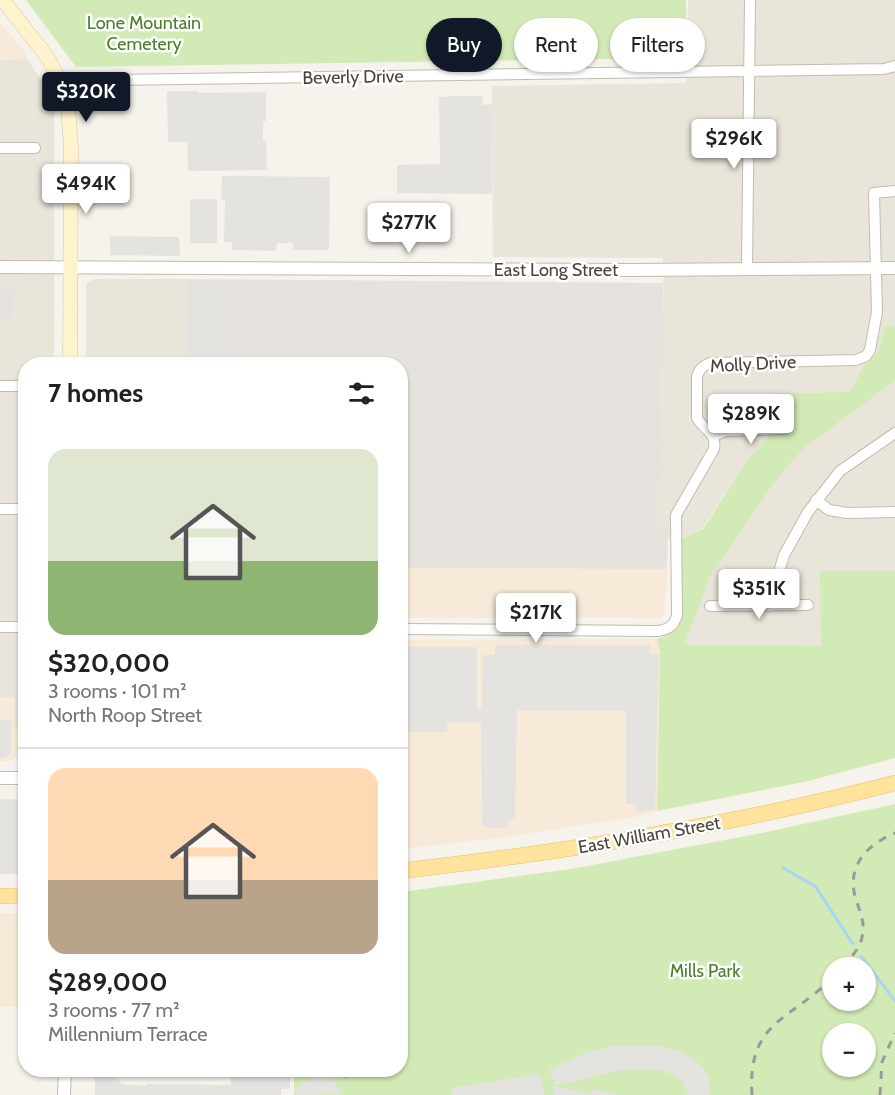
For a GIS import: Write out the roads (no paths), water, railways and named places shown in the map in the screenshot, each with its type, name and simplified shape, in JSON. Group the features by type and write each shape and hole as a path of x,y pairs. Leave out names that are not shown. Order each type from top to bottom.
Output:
{"main road":[{"path":"3,0 48,58 63,88 68,107 71,147 70,357"},
{"name":"East William Street","path":"408,870 506,859 648,837 771,813 895,783"},
{"path":"0,896 18,896"}],"street":[{"path":"747,269 750,0"},
{"name":"Beverly Drive","path":"63,88 76,82 110,80 750,72 873,69 895,66"},
{"path":"0,148 34,148"},
{"name":"Molly Drive","path":"713,436 697,418 696,376 699,370 710,363 861,359 870,350 877,312 874,193 895,191"},
{"name":"East Long Street","path":"0,267 895,268"},
{"path":"0,386 18,386"},
{"path":"408,629 658,631 669,629 677,615 676,515 714,449 713,436 726,431 784,429"},
{"path":"769,606 784,555 816,500 840,471 895,433"},
{"path":"816,500 829,510 847,513 895,512"},
{"path":"0,508 18,509"},
{"path":"710,606 808,605"},
{"path":"0,627 18,627"},
{"path":"0,778 18,778"},
{"path":"64,1095 65,1077"}],"waterway":[{"path":"783,868 815,886 853,944"},
{"path":"861,956 895,1001"}],"railway":[{"path":"851,957 861,941 863,932 863,921 853,885 857,865 876,843 895,833"},
{"path":"752,1095 752,1070 756,1052 764,1037 774,1025 822,987"},
{"path":"880,1095 882,1062 895,1033"}],"park label":[{"name":"Lone Mountain Cemetery","path":"144,33"},
{"name":"Mills Park","path":"705,971"}]}
